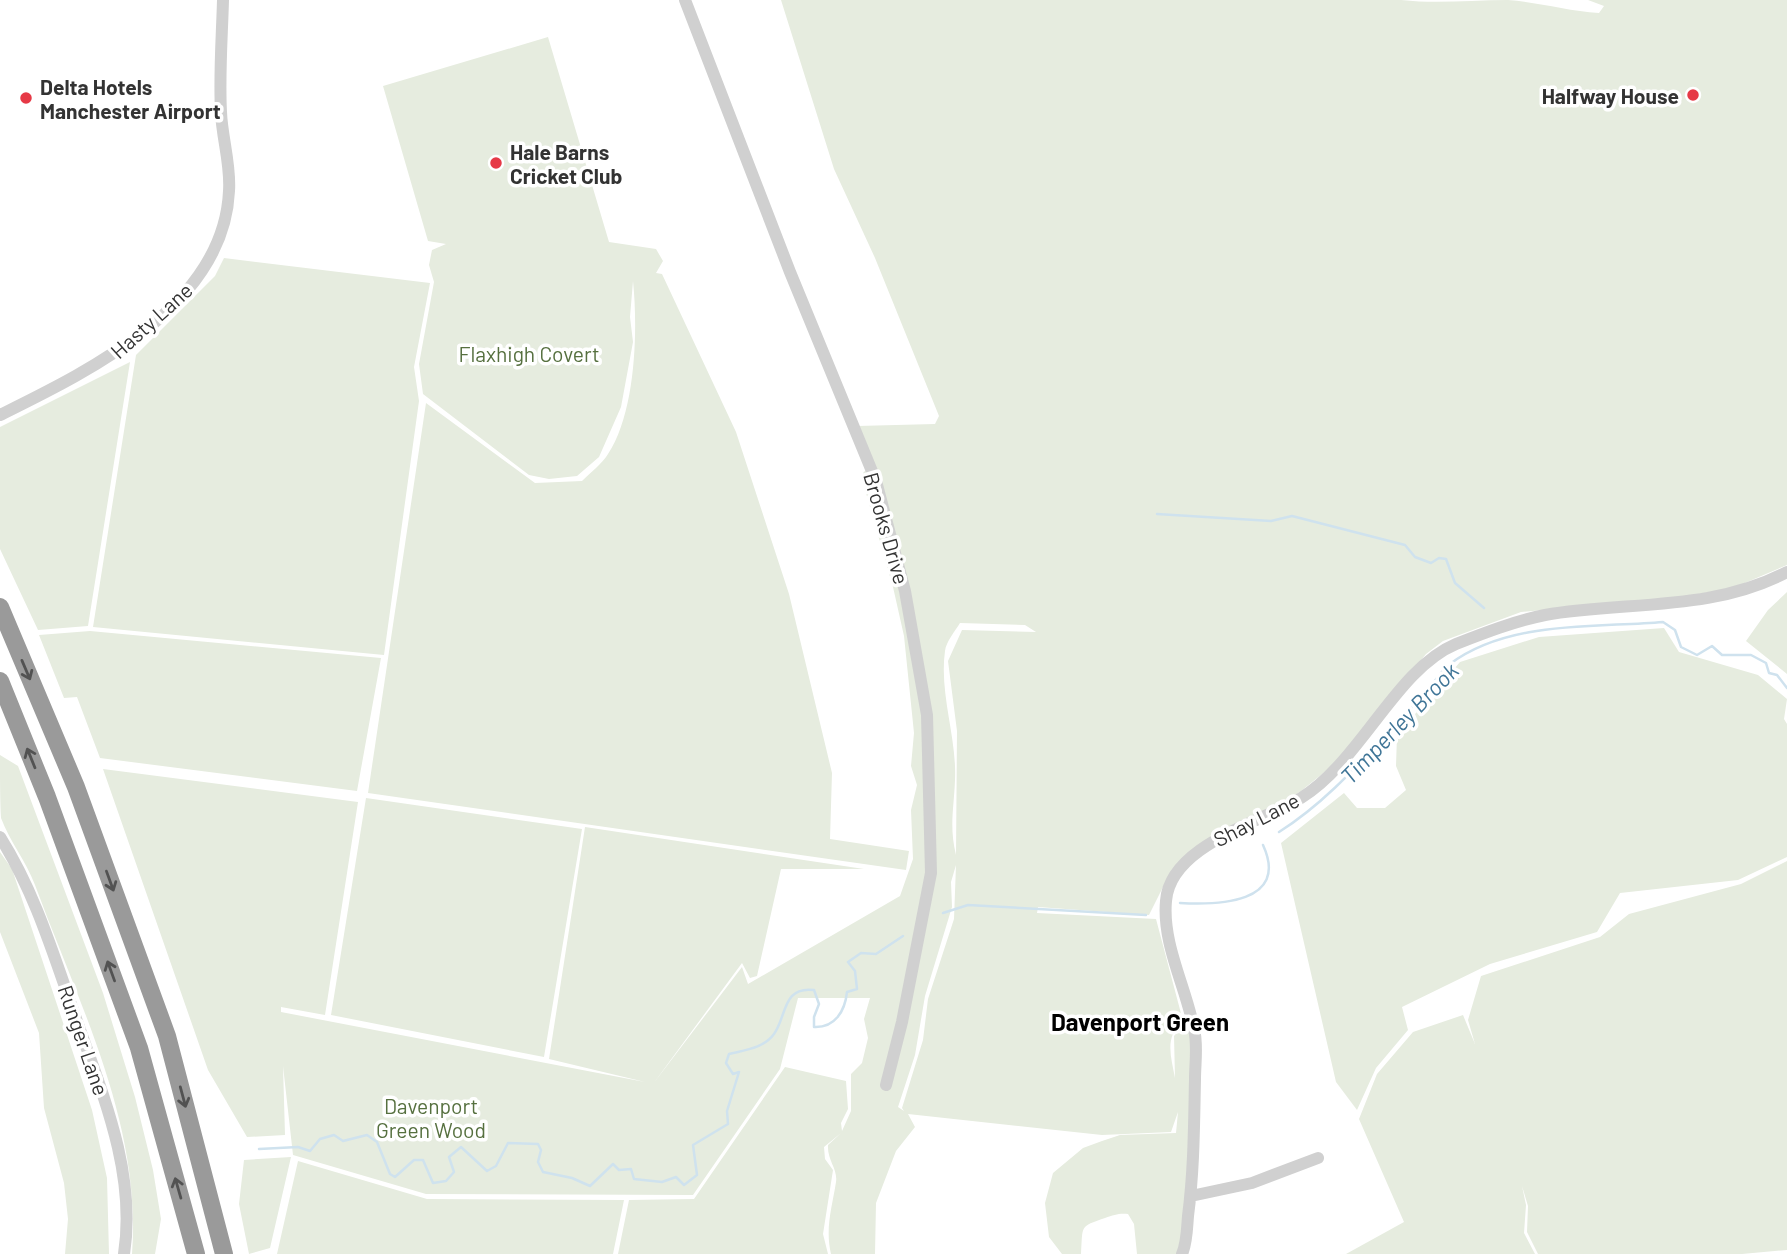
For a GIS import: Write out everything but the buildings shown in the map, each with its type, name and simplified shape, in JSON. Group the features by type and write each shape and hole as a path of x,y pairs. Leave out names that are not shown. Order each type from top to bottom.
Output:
{"highway":[{"path":"0,607 76,787 167,1036 224,1254"},
{"path":"0,681 139,1048 196,1254"}],"street":[{"name":"Hasty Lane","path":"0,415 110,358 184,293 209,261 226,219 229,190 221,114 223,0"},
{"name":"Brooks Drive","path":"685,0 790,272 876,481 907,605 927,715 931,873 902,1022 886,1085"},
{"name":"Shay Lane","path":"1182,1254 1191,1196 1195,1033 1167,932 1166,898 1174,878 1189,861 1208,844 1301,798 1339,768 1429,660 1452,646 1543,616 1704,599 1759,587 1787,572"},
{"name":"Runger Lane","path":"0,837 23,873 38,910 112,1123 124,1173 127,1236 124,1254"},
{"path":"1191,1196 1252,1183 1318,1158"}],"green space":[{"name":"Davenport Green Wood","path":"781,0 1508,0 1599,13 1604,6 1588,0 1787,0 1787,565 1733,588 1675,598 1521,612 1443,641 1426,654 1337,762 1301,791 1169,875 1149,915 1038,907 1037,913 1156,919 1183,1021 1173,1034 1170,1047 1175,1078 1174,1036 1184,1024 1193,1025 1195,1033 1182,1254 1137,1254 1134,1224 1128,1214 1119,1214 1084,1228 1081,1254 1062,1254 1049,1237 1045,1203 1053,1173 1083,1148 1120,1135 1176,1133 1178,1112 1171,1132 1102,1135 908,1114 915,1127 896,1151 876,1203 875,1254 831,1254 829,1227 836,1177 828,1145 841,1133 824,1147 825,1159 833,1170 823,1234 828,1254 618,1254 629,1200 694,1199 785,1067 846,1081 848,1109 841,1123 842,1131 851,1111 851,1074 862,1063 868,1038 864,1019 870,998 798,998 780,1069 693,1195 426,1194 293,1155 283,1066 285,1135 247,1137 208,1070 103,769 358,802 325,1015 281,1007 281,1012 645,1082 549,1059 585,827 864,869 781,869 757,976 750,978 742,963 653,1084 742,967 748,984 900,896 913,859 911,810 917,785 911,766 914,733 904,636 864,486 863,473 871,465 857,426 935,424 939,416 875,258 834,169","holes":["960,623 1025,625 1036,632 962,630 948,661 957,731 956,855 952,826 955,764 944,667 946,648","956,865 954,919 928,999 923,1040 902,1108 904,1111 898,1107 915,1055 925,996 952,907 951,882"]},
{"name":"Flaxhigh Covert","path":"548,37 609,242 656,249 663,261 656,273 662,274 736,432 789,594 832,773 830,839 909,851 906,870 368,793 426,403 535,483 582,481 608,454 617,436 630,393 635,346 633,281 630,317 633,342 621,407 599,457 577,476 549,479 529,475 423,394 419,364 434,282 429,265 432,250 446,244 428,241 383,86"},
{"path":"224,258 430,283 414,367 419,401 384,655 93,627 136,355 215,276"},
{"path":"130,362 88,626 38,630 0,549 0,427"},
{"path":"1787,592 1787,674 1746,641 1768,610"},
{"path":"1664,628 1679,652 1758,675 1787,699 1784,719 1787,724 1787,857 1738,880 1620,893 1597,932 1490,964 1402,1007 1408,1030 1376,1068 1357,1110 1336,1082 1281,843 1344,793 1357,808 1385,808 1406,790 1396,766 1397,735 1460,662 1539,637"},
{"path":"90,631 381,658 357,791 100,758 77,697 64,698 39,635"},
{"path":"0,755 18,766 103,993 135,1097 153,1170 161,1219 155,1254 132,1254 133,1206 127,1158 117,1112 88,1020 35,885 1,818"},
{"path":"366,798 582,829 544,1057 331,1015"},
{"path":"0,852 12,869 92,1110 107,1178 109,1254 65,1254 68,1219 64,1183 44,1108 39,1033 0,932"},
{"path":"1787,861 1787,1250 1742,1254 1538,1254 1527,1232 1528,1206 1522,1186 1526,1205 1524,1233 1535,1254 1346,1254 1404,1222 1359,1119 1377,1074 1413,1032 1463,1015 1475,1044 1468,1020 1481,976 1600,937 1629,914 1741,884"},
{"path":"291,1157 270,1248 249,1254 239,1204 244,1160"},
{"path":"298,1161 427,1199 624,1200 613,1254 277,1254"}],"waterway":[{"path":"1157,514 1271,521 1292,516 1405,545 1415,557 1431,563 1439,558 1446,559 1455,583 1484,608"},
{"name":"Timperley Brook","path":"1279,832 1337,786 1422,697 1446,667 1473,650 1499,640 1553,629 1663,622 1675,630 1681,647 1697,655 1712,646 1722,655 1751,655 1766,663 1769,673 1777,675 1787,688"},
{"name":"Timperley Brook","path":"1180,903 1230,901 1246,897 1258,890 1267,879 1269,865 1263,845"},
{"name":"Timperley Brook","path":"943,913 968,905 1146,915"},
{"name":"Timperley Brook","path":"259,1149 298,1147 310,1151 320,1139 334,1135 343,1141 367,1135 377,1142 390,1174 395,1177 414,1160 423,1160 433,1183 446,1181 454,1172 449,1157 461,1147 487,1171 496,1166 508,1143 538,1144 541,1150 538,1162 543,1172 572,1178 590,1186 613,1164 619,1170 631,1169 634,1179 662,1182 676,1177 684,1185 697,1175 693,1145 728,1124 727,1111 739,1072 733,1074 726,1063 729,1054 754,1048 770,1039 791,997 804,990 814,990 819,1004 814,1017 814,1027 828,1025 841,1012 847,992 857,989 855,971 848,962 861,953 876,954 903,936"}],"place":[{"name":"Halfway House","path":"1693,95"},
{"name":"Delta Hotels Manchester Airport","path":"26,98"},
{"name":"Hale Barns Cricket Club","path":"496,163"}],"district":[{"name":"Davenport Green","path":"1140,1021"}]}
